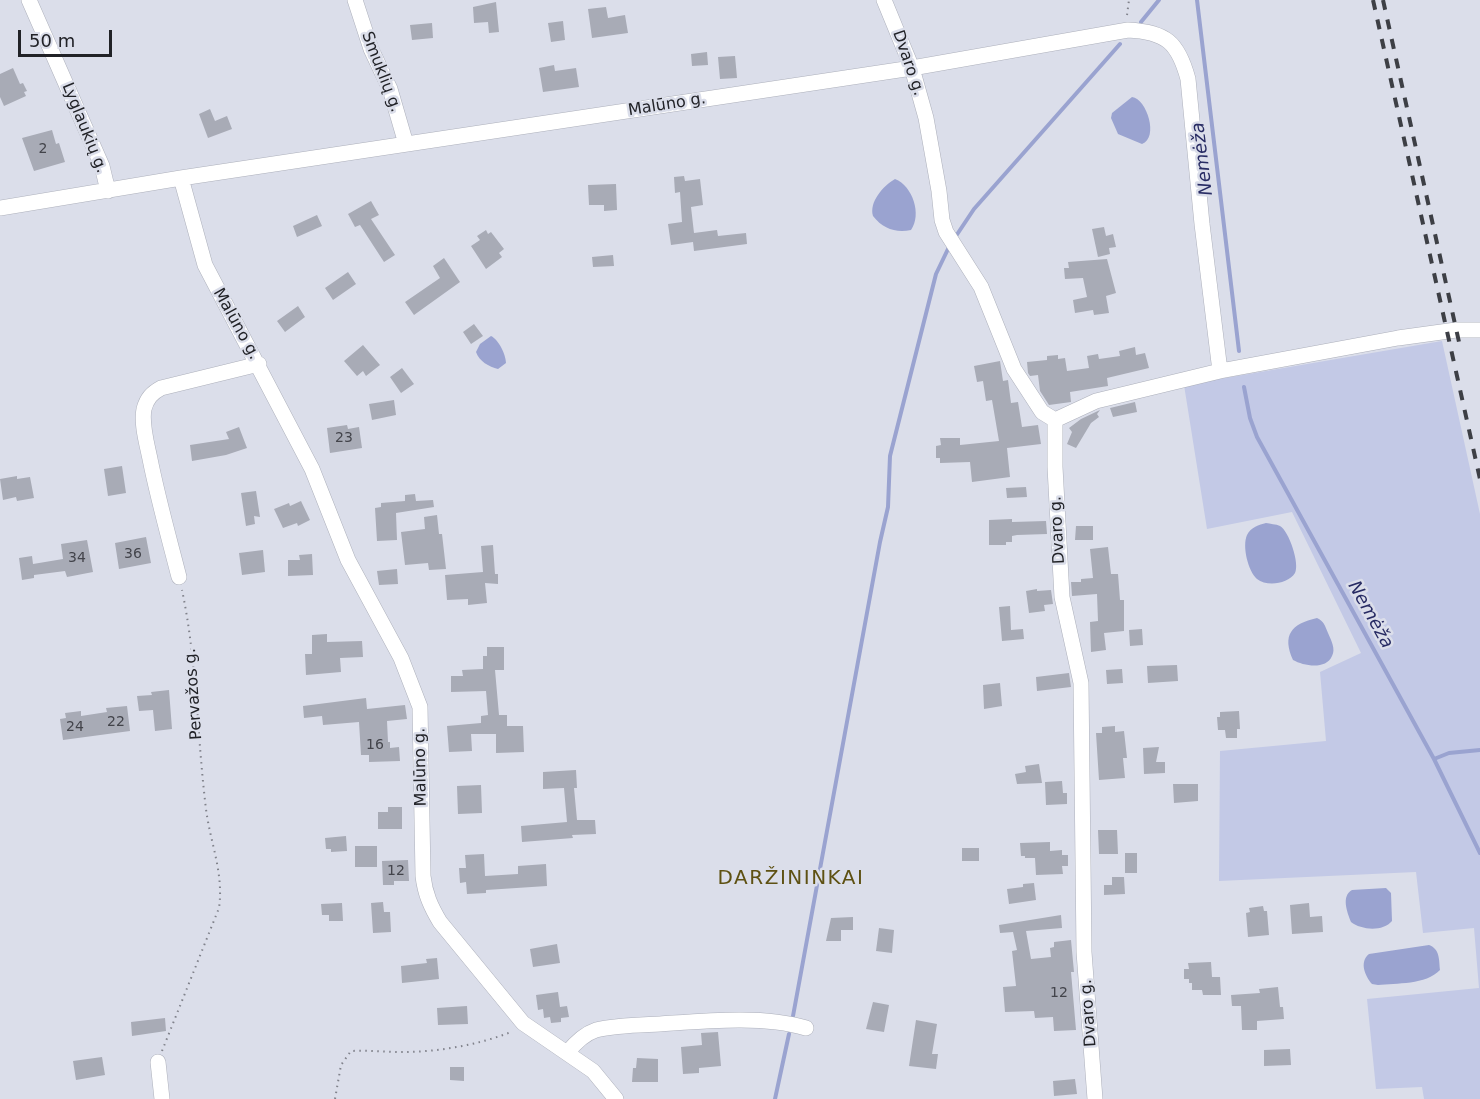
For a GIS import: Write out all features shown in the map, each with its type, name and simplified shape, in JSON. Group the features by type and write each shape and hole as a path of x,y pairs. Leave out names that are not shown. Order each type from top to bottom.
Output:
{"street":[{"name":"Lyglaukių g.","path":"29,0 102,166 108,191"},
{"name":"Smuklių g.","path":"355,0 371,49 390,89 406,144"},
{"name":"Dvaro g.","path":"884,0 912,68 926,118 942,220 946,232 981,287 1014,369 1042,412 1055,420 1055,467 1062,597 1081,684 1084,952 1095,1099"},
{"name":"Malūno g.","path":"616,1099 593,1071 523,1023 440,922 430,904 425,892 423,876 420,706 401,658 348,560 312,469 259,364 205,265 181,178 912,68 1128,30 1146,31 1164,38 1174,46 1183,60 1188,78 1202,224 1220,371"},
{"path":"0,208 181,178"},
{"path":"1055,420 1096,401 1220,371 1398,338 1456,330 1480,330"},
{"path":"179,577 156,491 145,434 144,411 148,400 152,393 161,388 259,364"},
{"path":"567,1053 575,1043 595,1031 625,1026 704,1021 795,1024 806,1028"},
{"path":"158,1062 162,1099"}],"path":[{"name":"Pervažos g.","path":"158,1062 219,908 221,893 220,874 207,822 189,626 179,577"},
{"path":"335,1099 341,1065 351,1051 401,1052 446,1048 494,1039 513,1031 523,1023"}],"shaded area":[{"path":"1132,97 1142,104 1149,119 1150,134 1142,144 1118,134 1111,118 1112,113"},
{"path":"895,179 907,188 914,201 916,217 911,230 890,229 873,216 875,200"},
{"path":"491,336 499,344 506,360 506,363 498,369 485,363 476,352 480,344"},
{"path":"1442,341 1480,514 1480,1099 1424,1099 1422,1087 1376,1089 1367,999 1479,988 1474,928 1423,933 1416,872 1219,881 1220,751 1326,741 1320,672 1361,653 1292,512 1207,529 1184,385"},
{"path":"1266,523 1278,525 1283,529 1295,555 1295,573 1283,582 1272,584 1257,579 1247,558 1245,545 1247,535 1253,528"},
{"path":"1317,618 1324,624 1332,642 1332,656 1325,663 1314,666 1293,660 1288,644 1291,632 1295,627"},
{"path":"1386,888 1391,893 1392,921 1388,925 1372,929 1360,927 1351,922 1346,900 1352,890"},
{"path":"1429,945 1435,949 1439,959 1440,970 1434,975 1419,981 1378,985 1372,984 1367,977 1364,961 1369,954"}],"building":[{"path":"496,2 499,32 489,33 488,22 474,23 473,7"},
{"path":"606,7 608,18 625,15 628,33 592,38 588,9"},
{"path":"563,21 565,40 551,42 548,23"},
{"path":"432,23 433,38 412,40 410,25"},
{"path":"707,52 708,65 692,66 691,54"},
{"path":"735,56 737,78 720,79 718,57"},
{"path":"554,65 555,71 576,68 579,87 543,92 539,68"},
{"path":"13,68 20,84 23,83 27,91 24,92 26,96 4,106 0,97 0,74"},
{"path":"210,109 215,121 227,116 232,129 208,138 199,114"},
{"path":"52,130 65,162 34,171 22,138"},
{"path":"684,176 685,181 700,179 703,205 691,207 694,233 717,230 718,236 746,233 747,244 694,251 693,242 671,245 668,224 682,222 680,192 675,193 674,177"},
{"path":"616,184 617,210 604,211 604,205 589,205 588,185"},
{"path":"371,201 379,215 371,219 395,255 384,262 360,225 355,227 348,214"},
{"path":"317,215 322,226 297,237 293,226"},
{"path":"1104,227 1106,236 1113,234 1116,247 1109,248 1110,254 1098,257 1092,229"},
{"path":"486,230 488,234 491,232 504,249 499,253 502,257 486,269 471,246 480,240 477,236"},
{"path":"613,255 614,266 593,267 592,257"},
{"path":"444,258 460,282 414,315 405,302 440,278 433,266"},
{"path":"1107,259 1116,293 1106,296 1109,313 1094,315 1093,310 1075,313 1073,300 1087,297 1083,278 1065,279 1064,268 1069,268 1068,262"},
{"path":"348,272 356,284 333,300 325,288"},
{"path":"298,306 305,317 285,332 277,321"},
{"path":"474,324 483,336 471,344 463,332"},
{"path":"363,345 380,365 366,376 363,371 357,376 344,361"},
{"path":"1135,347 1136,355 1145,353 1149,368 1107,378 1108,386 1070,392 1071,402 1049,405 1040,391 1038,375 1030,376 1028,373 1027,362 1047,360 1047,356 1058,355 1058,359 1065,358 1067,371 1089,368 1087,356 1098,354 1099,359 1120,356 1119,351"},
{"path":"1000,361 1003,381 1008,380 1011,403 1018,402 1022,427 1038,425 1041,444 1007,448 1010,477 972,482 970,462 940,463 940,458 936,458 936,446 941,445 940,438 960,438 960,445 999,441 992,400 986,401 983,381 977,382 974,366"},
{"path":"402,368 414,384 401,393 390,377"},
{"path":"394,400 396,415 372,420 369,404"},
{"path":"1135,402 1137,412 1113,417 1110,408"},
{"path":"1100,410 1097,414 1099,417 1091,423 1076,448 1067,444 1072,432 1069,428"},
{"path":"347,425 348,429 359,427 362,448 330,453 327,428"},
{"path":"239,427 247,448 226,455 192,461 190,445 229,439 226,432"},
{"path":"122,466 126,493 108,496 104,469"},
{"path":"17,476 17,479 30,477 34,498 17,501 16,497 3,500 0,479"},
{"path":"1026,487 1027,497 1007,498 1006,488"},
{"path":"256,491 260,517 254,516 255,524 246,526 241,493"},
{"path":"415,494 416,501 433,500 434,507 396,513 397,540 377,541 375,508 381,507 381,503 405,501 405,495"},
{"path":"301,501 310,520 298,526 297,523 283,528 274,509"},
{"path":"437,515 439,534 442,534 446,569 429,570 428,563 405,565 401,532 425,529 424,517"},
{"path":"1012,519 1012,522 1046,521 1047,534 1017,535 1012,536 1012,542 1006,542 1006,545 989,545 989,520"},
{"path":"1076,526 1093,526 1093,540 1075,540"},
{"path":"146,537 151,563 119,569 115,543"},
{"path":"87,540 93,572 67,577 65,571 34,575 34,578 22,580 19,558 32,556 33,564 63,559 61,544"},
{"path":"493,545 498,584 485,583 487,603 468,605 468,599 447,600 445,575 483,572 481,546"},
{"path":"1108,547 1111,574 1118,574 1120,600 1124,600 1124,631 1104,633 1106,650 1091,652 1090,622 1098,621 1097,594 1072,596 1071,582 1093,578 1090,549"},
{"path":"263,550 265,572 242,575 239,553"},
{"path":"312,554 313,575 288,576 288,560 300,560 299,555"},
{"path":"397,569 398,584 379,585 377,571"},
{"path":"1037,589 1037,591 1051,590 1053,604 1044,605 1045,611 1029,613 1026,591"},
{"path":"1010,606 1011,630 1023,629 1024,639 1002,641 999,607"},
{"path":"1142,629 1143,645 1130,646 1129,630"},
{"path":"327,634 327,642 362,641 363,657 340,658 341,672 306,675 305,654 312,654 312,635"},
{"path":"487,647 504,647 504,670 495,670 499,715 507,715 507,726 523,726 524,752 496,753 496,734 471,734 472,751 449,752 447,726 481,723 481,716 488,715 486,691 451,692 451,676 463,676 462,670 483,669 483,656 487,656"},
{"path":"1177,665 1178,681 1148,683 1147,666"},
{"path":"1122,669 1123,683 1107,684 1106,670"},
{"path":"1069,673 1071,687 1037,691 1036,677"},
{"path":"1000,683 1002,706 984,709 983,685"},
{"path":"169,690 172,729 155,731 153,710 139,711 137,696"},
{"path":"366,698 367,709 405,705 407,719 387,721 388,742 390,742 390,748 399,747 400,761 369,762 369,755 361,755 359,722 323,725 322,716 304,718 303,706"},
{"path":"127,706 130,731 63,740 60,719 66,718 65,713 81,711 81,716 107,712 106,708"},
{"path":"1239,711 1240,729 1237,729 1237,738 1226,738 1225,730 1218,730 1217,717 1220,717 1220,712"},
{"path":"1115,726 1115,732 1124,731 1127,758 1123,758 1125,778 1099,780 1096,733 1102,733 1102,727"},
{"path":"1159,747 1156,762 1165,762 1165,773 1144,774 1143,748"},
{"path":"1039,764 1042,783 1017,784 1015,774 1026,772 1025,766"},
{"path":"576,770 577,788 574,788 577,820 595,820 596,834 522,842 521,826 567,822 564,788 543,789 543,772"},
{"path":"1062,781 1063,793 1067,793 1067,804 1046,805 1045,782"},
{"path":"1173,784 1198,784 1198,801 1174,803"},
{"path":"481,785 482,813 458,814 457,786"},
{"path":"388,807 402,807 402,829 378,829 378,812 388,812"},
{"path":"1098,830 1117,830 1118,854 1099,854"},
{"path":"346,836 347,851 331,852 331,849 326,849 325,838"},
{"path":"1050,842 1050,851 1062,850 1062,855 1068,855 1068,866 1062,866 1063,874 1036,875 1035,858 1021,856 1020,843"},
{"path":"355,846 377,846 377,867 355,867"},
{"path":"962,848 979,848 979,861 962,861"},
{"path":"1125,853 1137,853 1137,873 1125,873"},
{"path":"484,854 485,876 518,874 518,866 546,864 547,886 486,890 486,893 467,894 466,882 460,883 459,868 466,868 465,855"},
{"path":"408,860 409,881 394,881 394,885 383,885 382,861"},
{"path":"1112,877 1124,877 1125,894 1104,895 1104,885 1112,885"},
{"path":"1034,883 1036,900 1009,904 1007,889"},
{"path":"383,902 384,912 390,912 391,932 373,933 371,903"},
{"path":"342,903 343,921 329,921 329,915 322,915 321,904"},
{"path":"1309,903 1310,917 1322,916 1323,932 1292,934 1290,905"},
{"path":"1263,906 1264,911 1267,911 1269,935 1248,937 1246,913 1250,912 1249,908"},
{"path":"1061,915 1062,928 1026,931 1031,959 1051,957 1050,948 1054,947 1054,942 1071,940 1076,1030 1054,1031 1053,1017 1035,1018 1034,1011 1005,1012 1003,987 1016,986 1012,951 1017,950 1013,932 1000,933 999,925"},
{"path":"853,917 853,930 841,930 841,941 826,941 831,918"},
{"path":"879,928 894,930 892,953 876,951"},
{"path":"557,944 560,963 533,967 530,949"},
{"path":"437,958 439,979 402,983 401,966 427,963 426,959"},
{"path":"1211,962 1212,977 1220,977 1221,995 1203,995 1202,990 1192,990 1192,983 1189,983 1189,979 1184,979 1184,969 1189,969 1188,963"},
{"path":"1278,987 1284,1019 1257,1021 1257,1030 1242,1030 1241,1006 1232,1006 1231,995 1260,993 1259,989"},
{"path":"558,992 560,1007 567,1006 569,1017 561,1018 561,1022 551,1023 550,1017 544,1018 543,1009 538,1010 536,995"},
{"path":"873,1002 889,1005 884,1032 866,1029"},
{"path":"467,1006 468,1024 438,1025 437,1008"},
{"path":"165,1018 166,1031 132,1036 131,1022"},
{"path":"916,1020 937,1024 932,1054 938,1054 936,1069 909,1066"},
{"path":"718,1032 721,1066 699,1068 699,1073 683,1074 681,1047 702,1045 701,1033"},
{"path":"1290,1049 1291,1065 1264,1066 1264,1050"},
{"path":"102,1057 105,1075 76,1080 73,1061"},
{"path":"637,1058 658,1059 658,1082 632,1082 633,1068 636,1068"},
{"path":"450,1067 464,1067 464,1081 450,1080"},
{"path":"1075,1079 1077,1094 1054,1096 1053,1081"}],"waterway":[{"path":"1141,22 1159,0"},
{"name":"Nemėža","path":"1197,0 1239,351"},
{"path":"956,236 974,209 1120,44"},
{"path":"793,1016 888,507 890,456 936,274 948,249"},
{"name":"Nemėža","path":"1244,387 1250,418 1257,437 1434,759 1480,853"},
{"path":"1434,759 1449,753 1480,750"},
{"path":"775,1099 789,1034"}],"railway":[{"path":"1373,0 1480,479"},
{"path":"1383,0 1459,342"}],"district":[{"name":"DARŽININKAI","path":"791,879"}]}
